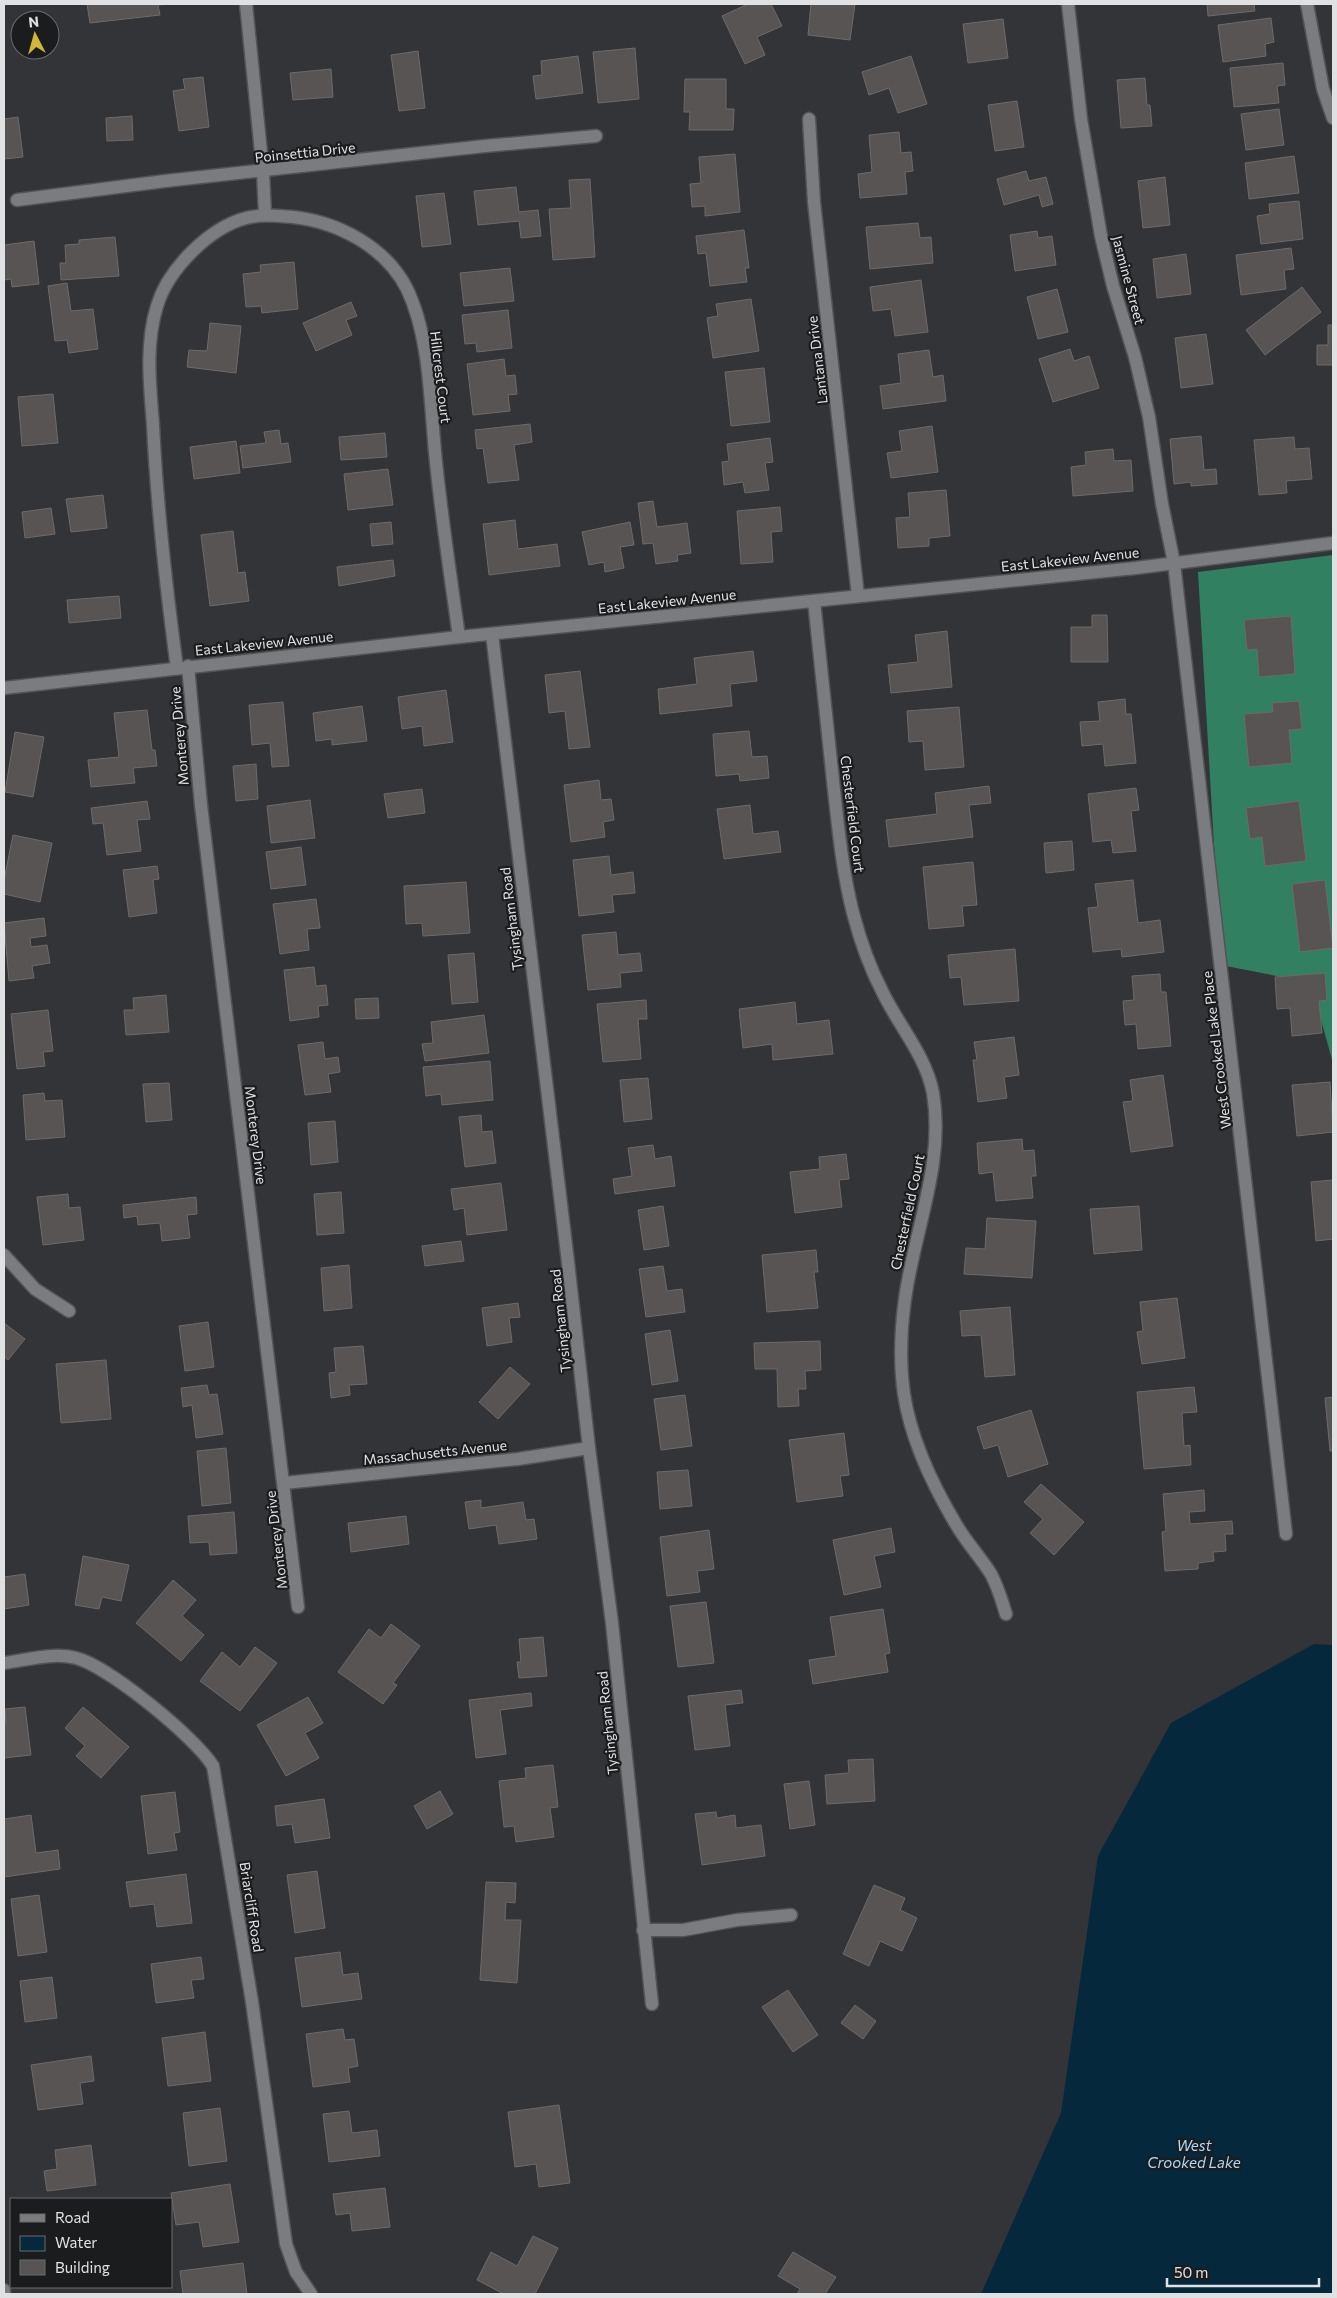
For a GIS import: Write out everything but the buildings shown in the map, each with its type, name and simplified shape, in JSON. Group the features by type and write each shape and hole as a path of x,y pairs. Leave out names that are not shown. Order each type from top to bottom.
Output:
{"street":[{"path":"246,4 263,172 265,214"},
{"name":"Jasmine Street","path":"1068,4 1081,119 1101,236 1113,286 1135,357 1149,417 1162,504 1174,562"},
{"path":"1307,4 1323,89 1333,118"},
{"name":"Lantana Drive","path":"809,119 814,202 858,596"},
{"name":"Poinsettia Drive","path":"17,200 165,181 263,172 485,146 596,136"},
{"name":"Hillcrest Court","path":"182,667 154,458 149,369 150,335 157,304 168,281 181,262 199,246 222,230 244,218 265,214 299,218 328,225 356,237 377,252 394,269 407,289 419,323 424,352 438,483 459,637"},
{"name":"East Lakeview Avenue","path":"4,688 459,637 1174,562 1333,543"},
{"name":"West Crooked Lake Place","path":"1174,562 1286,1534"},
{"name":"Chesterfield Court","path":"814,601 842,858 853,913 865,952 882,992 921,1060 932,1088 936,1110 936,1149 931,1184 910,1269 904,1317 902,1365 904,1394 912,1431 932,1483 959,1529 991,1574 1006,1614"},
{"name":"Tysingham Road","path":"492,634 589,1448 612,1623 652,2004"},
{"name":"Monterey Drive","path":"182,667 201,805 298,1607"},
{"path":"4,1255 35,1289 69,1311"},
{"name":"Massachusetts Avenue","path":"284,1483 518,1459 589,1448"},
{"name":"Briarcliff Road","path":"4,1663 52,1656 75,1658 90,1663 113,1677 182,1731 206,1755 213,1766 252,2002 286,2244 296,2272 311,2294"},
{"path":"643,1930 683,1930 737,1920 791,1915"}],"green space":[{"path":"1333,555 1333,1063 1316,1002 1292,979 1221,965 1198,572"}],"water":[{"name":"West Crooked Lake","path":"1314,1644 1333,1645 1333,2294 981,2294 1061,2113 1098,1856 1171,1723"}]}
